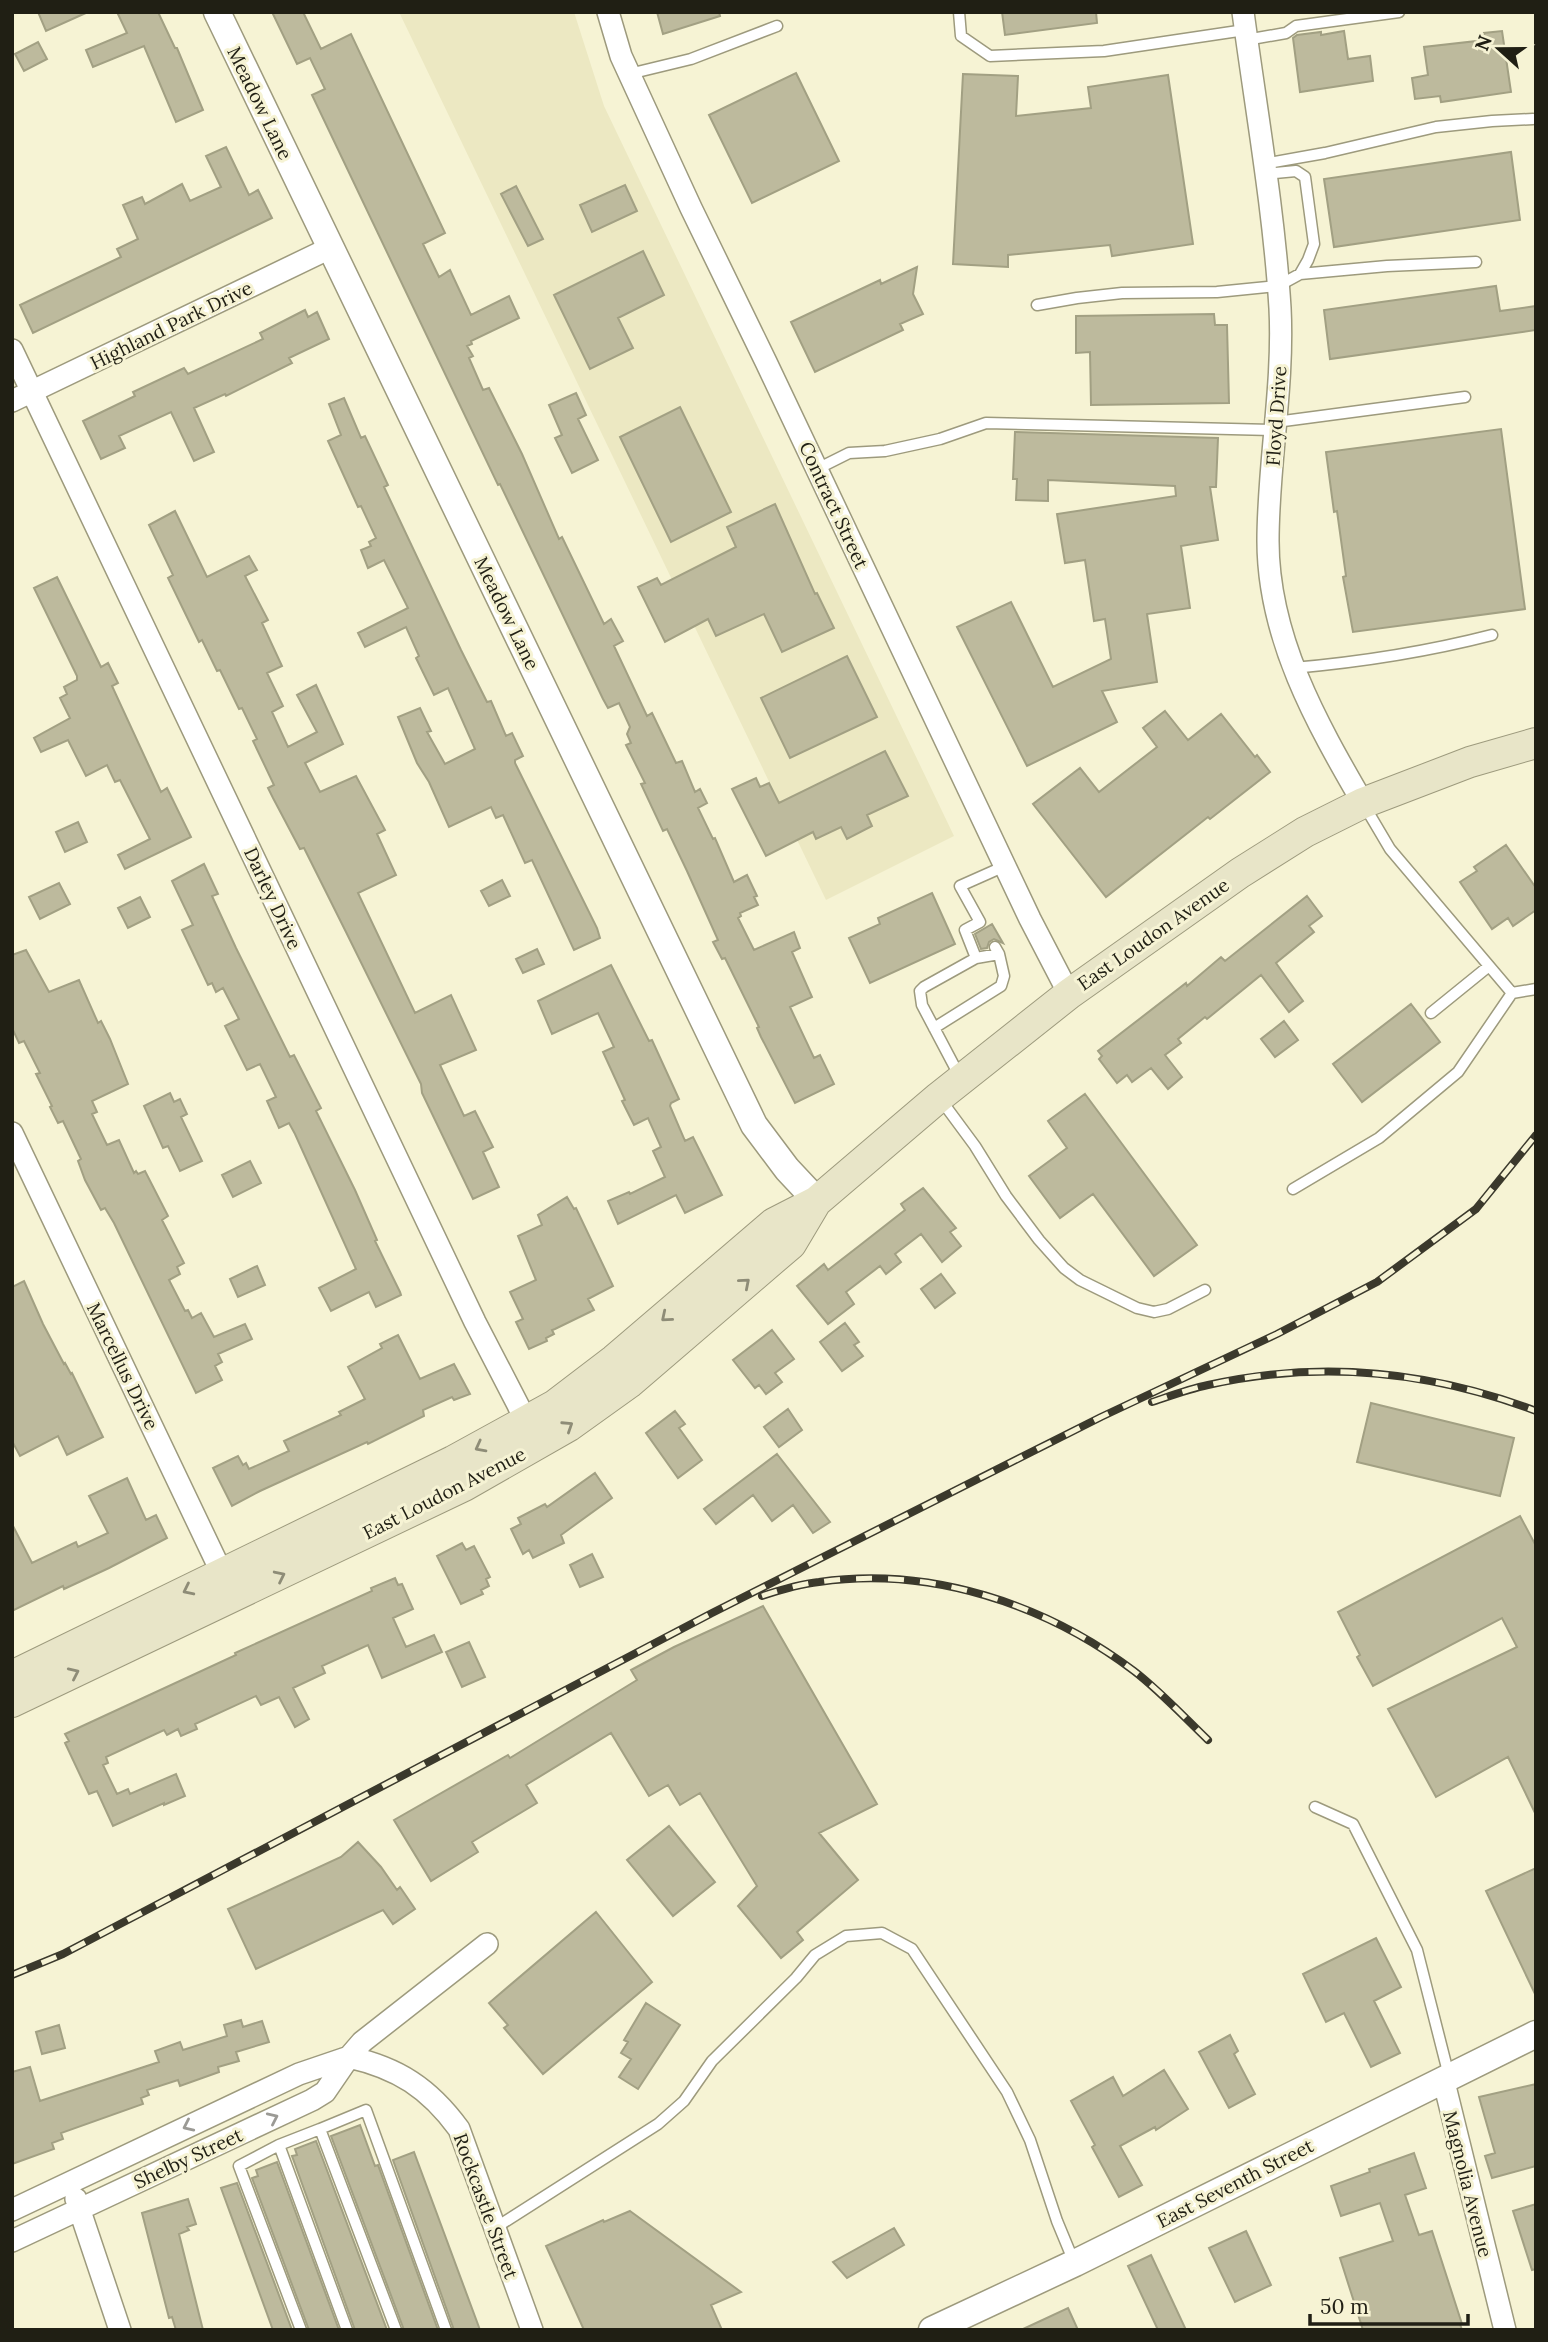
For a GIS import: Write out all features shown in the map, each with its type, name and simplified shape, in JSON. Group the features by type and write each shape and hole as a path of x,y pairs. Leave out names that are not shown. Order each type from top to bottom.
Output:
{"main road":[{"name":"East Loudon Avenue","path":"12,1702 228,1586 531,1434 555,1405 614,1360 775,1223 817,1201 950,1088 1069,994 1240,873 1305,832 1363,803 1470,762 1536,743"},
{"name":"East Loudon Avenue","path":"12,1676 228,1586"}],"street":[{"name":"Meadow Lane","path":"217,12 754,1125 787,1169 817,1201"},
{"name":"Contract Street","path":"608,12 621,56 691,208 1005,866 1069,994"},
{"name":"Floyd Drive","path":"1245,27 1278,286 1280,369 1268,543 1272,591 1282,637 1293,668 1324,737 1363,803"},
{"name":"Highland Park Drive","path":"12,401 330,248"},
{"name":"Darley Drive","path":"12,350 475,1322 531,1434"},
{"name":"Marcellus Drive","path":"12,1133 228,1586"},
{"name":"Shelby Street","path":"12,2241 325,2092 362,2042 487,1944"},
{"name":"East Seventh Street","path":"932,2330 1075,2263 1536,2034"},
{"name":"Shelby Street","path":"12,2210 299,2074 349,2057"},
{"name":"Rockcastle Street","path":"349,2057 400,2074 443,2107 459,2129 532,2330"},
{"name":"Magnolia Avenue","path":"1446,2077 1505,2330"},
{"path":"70,2182 120,2330"}],"lane":[{"path":"960,12 961,36 990,56 1104,51 1245,27 1286,33 1296,26 1399,12"},
{"path":"629,74 691,59 777,26"},
{"path":"1264,169 1436,127 1533,119"},
{"path":"1264,169 1296,171 1305,177 1314,244 1300,274"},
{"path":"1037,305 1122,293 1217,292 1278,286 1300,274 1476,262"},
{"path":"817,469 849,453 885,451 940,439 986,424 1276,426 1465,397"},
{"path":"1293,668 1435,650 1492,635"},
{"path":"1363,803 1390,849 1512,993"},
{"path":"976,958 965,930 982,925 960,886 1005,866"},
{"path":"934,1028 1001,986 1004,976 997,951 976,958 963,969 920,991 922,1005 934,1028 950,1088 975,1146 1025,1222 1063,1268 1080,1280 1118,1300 1154,1312 1168,1309 1205,1290"},
{"path":"1431,1013 1489,966"},
{"path":"976,988 984,999"},
{"path":"1293,1189 1379,1138 1458,1072 1512,993 1536,989"},
{"path":"1315,1807 1353,1824 1417,1950 1446,2077"},
{"path":"495,2228 658,2124 684,2101 712,2061 796,1979 815,1955 846,1936 882,1933 912,1949 1006,2092 1030,2140 1057,2221 1075,2263"},
{"path":"301,2330 239,2166 279,2145 366,2110 446,2330"},
{"path":"320,2129 396,2330"},
{"path":"279,2145 347,2330"}],"shaded area":[{"path":"399,12 574,12 604,106 954,836 826,900"}],"building":[{"path":"38,12 88,12 46,31"},
{"path":"117,12 158,12 177,48 203,110 176,122 144,46 93,67 86,50 127,33"},
{"path":"272,12 303,12 321,49 351,34 445,233 423,244 439,277 450,270 471,315 509,296 519,318 471,341 472,344 467,346 473,356 469,358 483,390 489,388 522,454 559,539 562,537 604,624 611,619 623,641 614,646 647,716 652,713 676,763 682,761 695,792 700,789 707,803 698,808 713,839 715,838 734,882 747,875 757,896 754,897 758,905 740,913 738,918 754,950 794,932 800,948 792,952 812,997 790,1007 814,1058 820,1055 834,1084 795,1103 725,958 722,959 713,942 718,940 667,829 663,831 641,784 645,783 626,745 631,743 627,734 630,727 619,703 608,708 603,699 312,95 325,89 310,58 297,64"},
{"path":"657,12 719,12 720,16 663,34"},
{"path":"1002,12 1096,12 1097,23 1005,35"},
{"path":"1344,31 1348,59 1370,56 1373,81 1300,92 1293,38 1297,35"},
{"path":"1502,31 1511,92 1441,102 1440,96 1415,99 1412,78 1428,75 1424,47 1485,40 1484,33"},
{"path":"38,42 47,59 24,71 15,54"},
{"path":"796,73 839,161 752,203 709,115"},
{"path":"963,74 1018,76 1016,116 1091,108 1088,87 1168,75 1193,244 1112,256 1110,245 1008,255 1008,267 953,264"},
{"path":"226,147 249,195 258,190 272,218 33,333 20,305 121,257 117,249 138,239 123,205 142,197 145,204 182,184 190,201 221,187 206,156"},
{"path":"1511,152 1520,220 1334,247 1324,179"},
{"path":"625,185 637,211 592,232 580,205"},
{"path":"516,186 543,239 528,246 501,194"},
{"path":"643,251 664,295 618,318 633,348 590,369 554,295"},
{"path":"917,267 913,294 923,314 900,324 903,330 815,372 791,322 880,280 881,284"},
{"path":"1496,286 1500,311 1536,306 1536,330 1330,359 1324,310"},
{"path":"305,310 308,317 317,312 329,339 289,358 292,363 226,396 225,394 194,408 214,452 194,461 171,412 119,436 125,448 101,459 83,421 135,396 133,392 184,368 188,374 263,339 260,333"},
{"path":"1214,314 1215,325 1227,325 1229,403 1091,405 1090,352 1076,353 1076,316"},
{"path":"576,393 586,415 578,419 598,460 572,473 555,438 562,435 549,405"},
{"path":"344,398 361,438 365,436 388,485 384,487 487,702 491,701 506,736 512,733 523,756 515,760 515,763 597,928 600,938 574,950 532,860 525,863 503,815 496,818 491,807 449,827 429,782 417,763 398,717 420,708 431,731 427,732 445,764 475,749 448,688 434,695 416,658 419,656 406,627 365,647 358,633 408,608 384,560 368,568 361,550 371,546 369,542 376,538 361,506 358,507 328,441 341,435 329,404"},
{"path":"680,407 731,512 671,542 620,437"},
{"path":"1501,429 1525,609 1353,632 1343,577 1346,576 1337,511 1334,512 1326,452"},
{"path":"1015,432 1218,438 1216,487 1210,487 1218,540 1181,546 1190,608 1147,614 1157,682 1102,691 1117,722 1027,766 957,627 1011,602 1053,687 1111,659 1105,619 1094,621 1085,560 1065,563 1057,514 1176,496 1175,486 1048,480 1048,501 1016,500 1017,479 1013,479"},
{"path":"775,504 815,594 817,593 834,628 782,652 764,614 716,636 708,619 665,642 638,587 657,578 661,585 736,547 727,527"},
{"path":"175,511 207,577 249,556 257,570 245,576 268,620 262,623 282,666 267,673 283,706 272,712 288,747 317,732 297,695 316,685 343,744 305,763 320,792 356,776 385,830 377,834 396,875 358,893 415,1013 451,995 476,1050 440,1065 464,1116 475,1111 493,1147 483,1152 499,1187 473,1199 422,1093 421,1084 346,932 304,848 300,849 268,788 274,785 253,741 257,739 242,708 239,709 202,640 199,642 168,578 173,575 149,525"},
{"path":"57,577 101,667 108,663 118,683 112,686 161,792 167,788 191,837 125,869 118,855 150,839 120,780 115,782 107,765 86,776 68,740 41,752 34,738 70,718 60,698 67,694 64,687 77,680 34,588"},
{"path":"847,656 877,717 790,758 761,698"},
{"path":"1165,711 1188,740 1221,714 1270,772 1106,897 1033,804 1080,768 1099,792 1157,747 1143,728"},
{"path":"885,751 908,796 867,815 872,826 847,839 841,827 816,839 813,832 766,856 732,789 756,778 760,787 769,783 779,803"},
{"path":"78,822 87,842 65,852 56,832"},
{"path":"1506,845 1536,888 1536,910 1513,926 1508,918 1492,929 1460,882 1477,871 1474,867"},
{"path":"204,864 218,894 212,896 290,1057 294,1055 321,1108 316,1111 355,1190 377,1240 375,1241 400,1292 401,1295 376,1307 369,1292 331,1311 319,1288 356,1269 289,1123 279,1128 267,1101 276,1097 260,1064 247,1070 225,1026 239,1019 223,988 216,992 212,983 208,985 182,930 193,925 172,881"},
{"path":"502,880 510,896 489,906 481,891"},
{"path":"59,883 70,904 40,919 29,897"},
{"path":"932,893 955,944 870,983 849,938 880,924 878,918"},
{"path":"1307,896 1322,916 1309,926 1314,932 1276,963 1303,1001 1289,1012 1261,975 1178,1039 1181,1043 1165,1055 1182,1077 1168,1089 1151,1068 1132,1082 1127,1075 1117,1083 1099,1059 1102,1056 1098,1051 1186,983 1187,986 1221,957 1225,961"},
{"path":"140,897 150,917 128,928 118,908"},
{"path":"992,924 1003,943 994,939 989,942 987,948 981,949 975,934"},
{"path":"537,949 544,964 523,973 516,959"},
{"path":"26,950 49,992 79,980 98,1023 101,1021 110,1039 128,1084 92,1101 97,1112 92,1114 107,1145 119,1140 134,1173 145,1171 168,1216 162,1220 184,1263 177,1267 180,1274 169,1280 185,1311 188,1310 192,1318 201,1313 214,1337 245,1324 252,1339 218,1354 222,1362 215,1366 222,1380 196,1393 114,1223 105,1208 101,1210 85,1180 78,1161 81,1159 63,1121 58,1123 50,1107 52,1106 36,1074 40,1073 24,1041 19,1043 12,1028 12,955"},
{"path":"611,965 649,1041 652,1040 679,1099 670,1106 685,1141 693,1137 722,1195 685,1213 676,1195 618,1224 608,1201 665,1177 653,1151 661,1147 648,1118 634,1125 622,1101 625,1100 603,1052 614,1047 598,1013 552,1034 538,1001"},
{"path":"1411,1004 1440,1042 1362,1102 1333,1064"},
{"path":"1284,1021 1298,1040 1275,1057 1261,1039"},
{"path":"170,1093 174,1102 180,1099 187,1114 181,1117 202,1161 180,1171 168,1146 163,1148 144,1106"},
{"path":"1085,1094 1197,1245 1154,1276 1093,1194 1060,1218 1029,1176 1067,1148 1048,1121"},
{"path":"250,1161 261,1183 233,1197 222,1175"},
{"path":"923,1188 956,1228 950,1232 961,1246 942,1262 921,1234 895,1254 901,1262 886,1274 880,1266 846,1292 854,1304 828,1324 797,1286 824,1264 828,1270 859,1246 905,1210 901,1204"},
{"path":"567,1197 574,1209 576,1208 613,1286 588,1299 594,1310 552,1330 554,1334 546,1338 547,1341 529,1349 516,1322 523,1319 510,1292 536,1280 518,1236 542,1225 538,1215"},
{"path":"257,1266 265,1285 238,1297 230,1279"},
{"path":"941,1274 955,1293 935,1308 921,1289"},
{"path":"24,1281 43,1324 64,1364 72,1373 103,1437 67,1455 58,1436 20,1456 12,1441 12,1287"},
{"path":"845,1323 859,1342 854,1345 863,1356 842,1371 820,1342"},
{"path":"772,1330 794,1359 775,1373 782,1382 766,1394 759,1385 755,1388 733,1360"},
{"path":"398,1335 420,1379 454,1364 470,1394 454,1400 452,1397 423,1410 424,1416 232,1506 213,1468 238,1456 249,1469 289,1451 284,1441 341,1415 339,1412 365,1399 348,1367 382,1348 380,1344"},
{"path":"1371,1403 1514,1438 1500,1496 1357,1462"},
{"path":"788,1409 802,1430 779,1447 764,1427"},
{"path":"675,1411 685,1424 679,1428 702,1460 678,1478 646,1433"},
{"path":"777,1454 830,1522 813,1533 793,1505 772,1521 753,1495 716,1524 704,1509"},
{"path":"595,1473 612,1498 561,1535 564,1543 533,1558 529,1550 523,1554 511,1529 521,1524 518,1518 545,1504 547,1507"},
{"path":"127,1478 146,1520 156,1515 167,1538 109,1568 64,1589 63,1586 12,1611 12,1524 32,1563 76,1542 78,1547 108,1533 89,1496"},
{"path":"1520,1516 1536,1546 1536,1815 1508,1757 1436,1797 1388,1709 1517,1647 1502,1618 1373,1686 1338,1612"},
{"path":"462,1543 466,1550 474,1546 490,1577 486,1579 489,1586 481,1590 483,1594 461,1604 437,1556"},
{"path":"592,1554 603,1577 580,1587 570,1565"},
{"path":"395,1578 398,1585 402,1584 413,1609 393,1618 406,1647 434,1635 442,1652 382,1678 368,1645 322,1666 325,1673 293,1688 309,1719 295,1727 279,1697 261,1705 256,1696 195,1724 197,1729 181,1736 178,1729 167,1735 164,1730 106,1757 108,1763 103,1765 117,1794 128,1789 130,1794 176,1774 185,1796 113,1826 97,1791 89,1794 65,1743 69,1741 65,1734"},
{"path":"763,1606 877,1804 819,1833 858,1880 797,1932 803,1940 781,1958 738,1906 757,1886 700,1793 680,1805 668,1785 649,1796 611,1733 526,1785 537,1803 472,1842 478,1852 431,1881 394,1820 508,1755 510,1758 637,1680 631,1670"},
{"path":"469,1642 485,1677 462,1687 446,1652"},
{"path":"669,1826 715,1882 673,1916 627,1860"},
{"path":"358,1842 397,1890 400,1887 415,1909 393,1924 383,1910 256,1969 228,1909 341,1857"},
{"path":"1536,1868 1536,1996 1486,1891"},
{"path":"596,1912 652,1982 543,2074 504,2028 508,2025 489,2003"},
{"path":"1376,1938 1401,1987 1374,2001 1400,2053 1371,2067 1344,2013 1326,2022 1303,1974"},
{"path":"646,2003 680,2025 638,2089 619,2077 631,2059 621,2053 628,2042 624,2040"},
{"path":"241,2020 243,2027 262,2021 269,2042 236,2052 239,2061 218,2067 219,2072 180,2086 178,2080 147,2090 149,2095 141,2098 143,2104 61,2133 63,2139 52,2143 54,2149 12,2164 12,2072 30,2067 40,2101 159,2062 155,2051 180,2042 183,2050 227,2036 224,2025"},
{"path":"59,2025 65,2048 42,2054 36,2032"},
{"path":"1230,2035 1238,2051 1234,2054 1255,2094 1229,2108 1199,2052"},
{"path":"1164,2070 1188,2109 1156,2130 1155,2127 1120,2146 1142,2185 1119,2197 1071,2101 1113,2077 1123,2096"},
{"path":"1536,2084 1536,2166 1492,2178 1485,2156 1495,2153 1479,2097"},
{"path":"360,2125 375,2166 378,2165 438,2330 404,2330 331,2136"},
{"path":"316,2141 387,2330 355,2330 292,2156 297,2155 295,2149"},
{"path":"414,2152 480,2330 454,2330 393,2160"},
{"path":"1414,2153 1426,2188 1405,2195 1419,2235 1432,2231 1462,2330 1363,2330 1340,2258 1393,2241 1380,2203 1341,2216 1331,2186"},
{"path":"277,2162 339,2330 309,2330 252,2178 258,2176 256,2170"},
{"path":"237,2183 292,2330 273,2330 221,2188"},
{"path":"188,2199 196,2224 179,2234 203,2330 176,2330 172,2317 169,2318 142,2213"},
{"path":"1536,2204 1536,2269 1532,2270 1513,2211"},
{"path":"630,2211 741,2292 711,2305 722,2330 584,2330 546,2246"},
{"path":"894,2228 904,2245 847,2278 833,2262"},
{"path":"1246,2231 1271,2285 1235,2302 1209,2248"},
{"path":"1151,2255 1186,2330 1158,2330 1128,2266"},
{"path":"1068,2308 1078,2330 1021,2330"}],"railway":[{"path":"12,1975 63,1954 712,1613 1101,1417 1277,1334 1377,1282 1476,1209 1536,1135"},
{"path":"1152,1402 1201,1387 1250,1377 1333,1372 1415,1379 1496,1397 1536,1411"},
{"path":"762,1596 805,1584 861,1578 944,1585 985,1595 1025,1609 1100,1647 1144,1679 1208,1740"}]}
